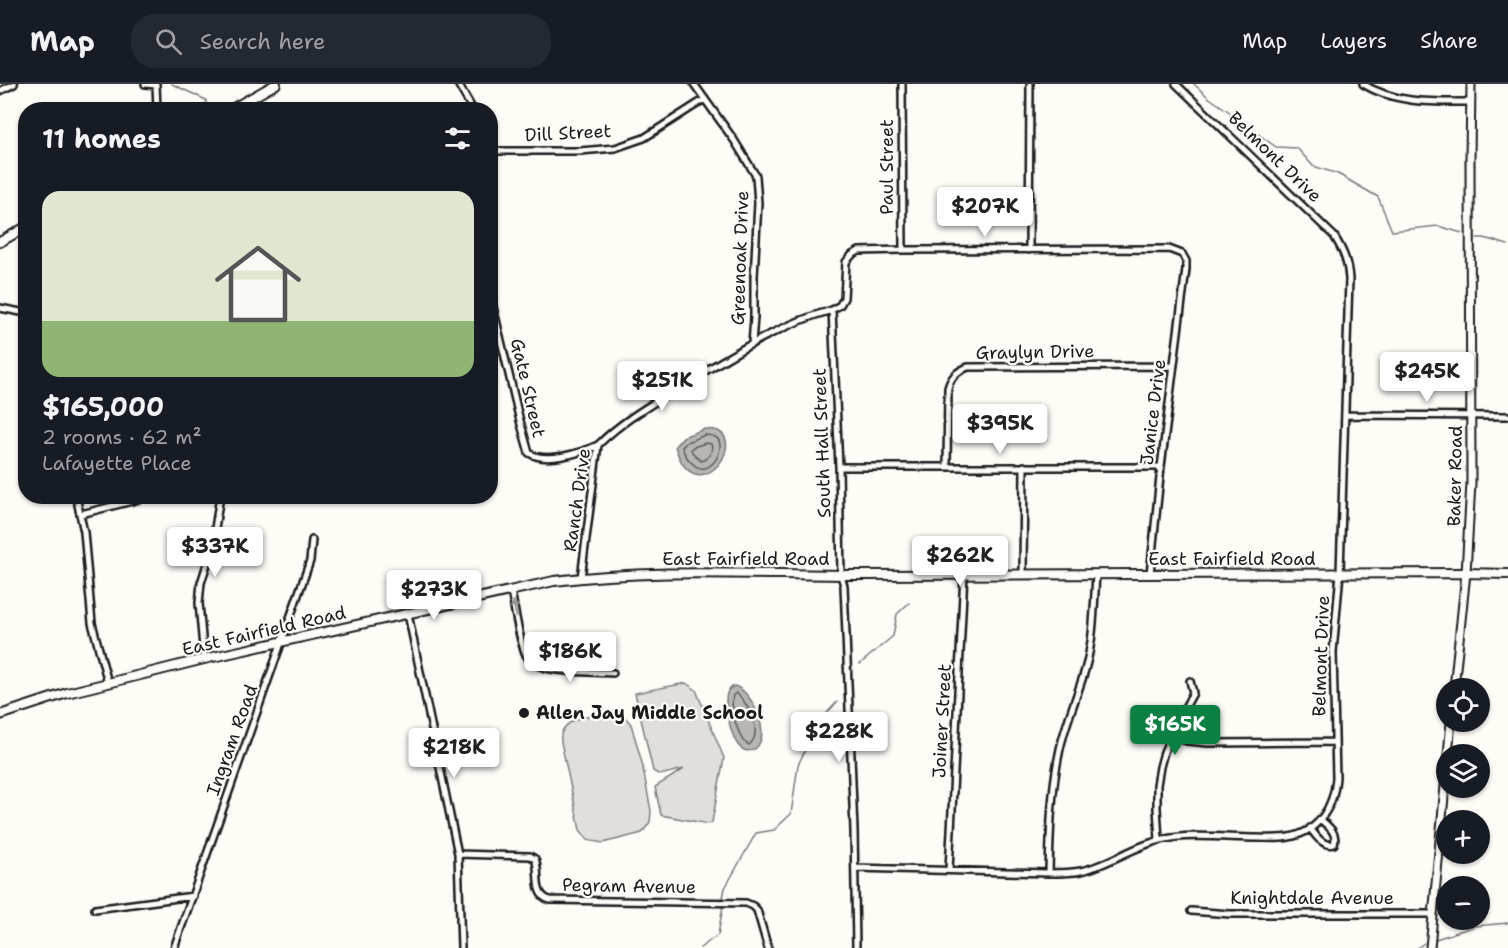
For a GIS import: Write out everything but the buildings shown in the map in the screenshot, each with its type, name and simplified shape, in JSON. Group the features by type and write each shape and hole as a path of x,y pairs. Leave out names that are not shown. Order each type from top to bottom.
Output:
{"main road":[{"path":"244,102 276,84"},
{"path":"0,242 18,232"},
{"name":"East Fairfield Road","path":"0,715 67,693 204,659 554,581 609,575 691,573 841,575 1508,574"}],"street":[{"path":"0,91 14,84"},
{"path":"145,84 156,85 157,102"},
{"path":"458,84 468,102"},
{"name":"Greenoak Drive","path":"694,84 734,140 756,176 758,203 752,344"},
{"name":"Paul Street","path":"902,84 903,250"},
{"path":"832,310 840,305 844,298 846,262 859,251 1029,250 1030,84"},
{"name":"Belmont Drive","path":"855,868 1049,873 1081,871 1100,865 1139,846 1160,840 1189,837 1291,837 1310,828 1329,807 1335,789 1333,652 1340,573 1346,415 1348,265 1344,251 1319,220 1176,84"},
{"path":"1363,84 1402,99 1471,102"},
{"name":"Baker Road","path":"1455,678 1466,573 1470,483 1471,84"},
{"name":"Dill Street","path":"498,149 580,151 615,148 644,138 705,99"},
{"name":"Janice Drive","path":"1029,250 1169,249 1182,254 1186,261 1150,574"},
{"path":"0,308 18,311"},
{"name":"Ranch Drive","path":"581,578 598,445 632,416 731,355 777,331 832,310"},
{"name":"South Hall Street","path":"832,310 841,575 844,586 855,868 856,948"},
{"name":"Gate Street","path":"498,328 529,453 537,458 547,458 580,452 598,445"},
{"name":"Graylyn Drive","path":"947,466 948,388 953,377 962,370 968,368 1174,366"},
{"path":"1346,415 1508,417"},
{"path":"1023,574 1024,466"},
{"path":"839,467 1161,467"},
{"path":"78,504 84,532 92,623 108,682"},
{"path":"81,514 120,504"},
{"path":"204,659 199,603 201,583 212,548 219,504"},
{"name":"Ingram Road","path":"174,948 283,641 310,561 312,540"},
{"name":"Joiner Street","path":"949,870 964,574"},
{"path":"1049,873 1051,809 1055,779 1068,718 1090,650 1096,574"},
{"path":"511,591 528,659 541,668 613,673"},
{"path":"408,614 458,854 461,948"},
{"path":"1160,840 1157,785 1164,752 1193,693 1190,681"},
{"path":"1171,735 1187,741 1208,743 1334,742"},
{"path":"1430,948 1444,798"},
{"path":"1310,828 1324,844 1330,846 1334,844 1335,834 1320,819"},
{"name":"Pegram Avenue","path":"458,854 535,858 538,864 540,894 543,898 550,900 746,903 757,910 768,948"},
{"path":"95,909 193,896"},
{"name":"Knightdale Avenue","path":"1191,911 1230,914 1432,914"}],"shaded area":[{"path":"686,683 696,690 724,758 712,822 709,824 661,815 655,787 684,769 660,775 653,771 635,693"},
{"path":"611,711 624,716 631,724 642,763 651,811 650,822 642,833 603,843 588,840 580,830 561,733 565,727 576,720"}],"water":[{"path":"704,429 718,431 725,438 726,449 714,469 705,474 694,473 683,465 675,446 683,437"},
{"path":"735,686 741,689 752,702 761,727 760,742 750,751 738,745 728,718 726,696 729,689"}],"waterway":[{"path":"172,84 206,102"},
{"path":"1194,84 1231,113"},
{"path":"1235,117 1276,147 1297,148 1313,166 1338,174 1378,197 1392,231 1438,226 1462,233"},
{"path":"1477,238 1508,245"},
{"path":"860,664 893,636 897,614 909,603"},
{"path":"723,898 725,888 756,833 774,830 791,814 798,765 818,723 837,702"},
{"path":"700,948 718,935 723,906"},
{"path":"1436,939 1475,926 1508,923"},
{"path":"1417,948 1424,943"}],"place":[{"name":"Allen Jay Middle School","path":"524,713"}]}
